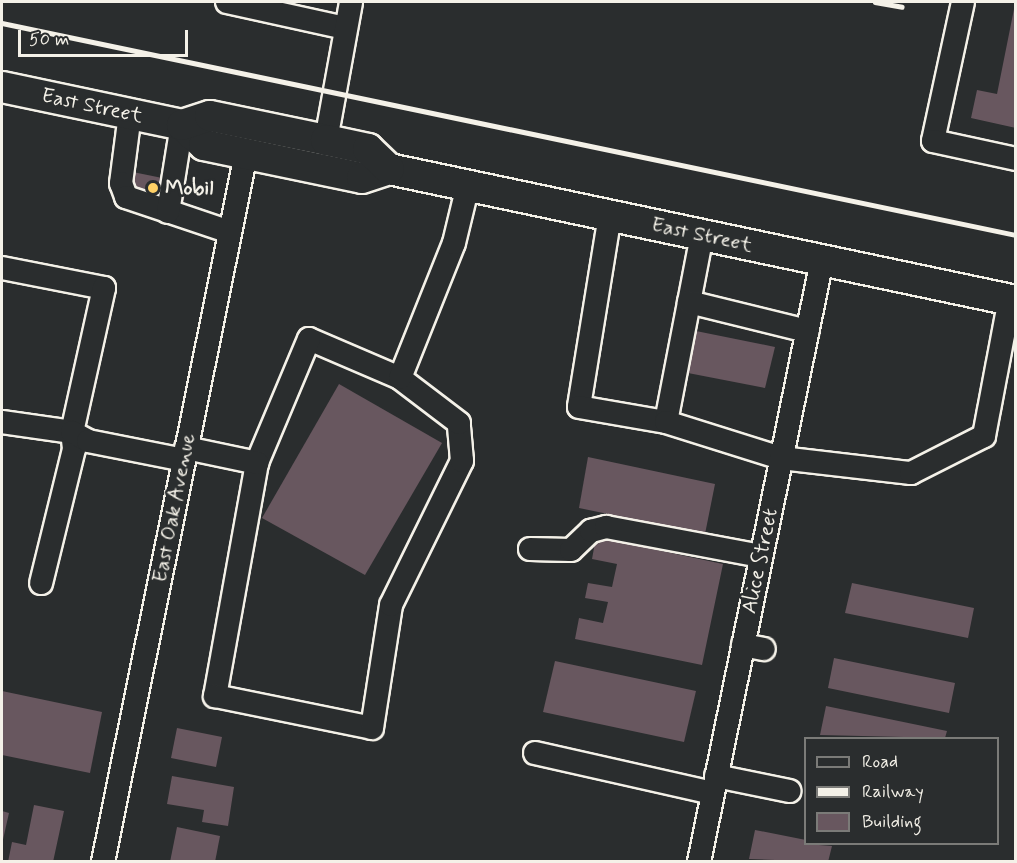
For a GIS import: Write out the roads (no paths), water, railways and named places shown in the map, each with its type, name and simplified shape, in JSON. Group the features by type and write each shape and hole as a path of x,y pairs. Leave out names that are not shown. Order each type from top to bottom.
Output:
{"main road":[{"name":"East Street","path":"2,87 182,125 210,116 326,140 368,149 389,169"},
{"name":"East Street","path":"182,125 204,145 246,154 362,178 389,169 1013,300"}],"street":[{"path":"227,2 345,28"},
{"path":"326,140 351,2"},
{"path":"963,2 933,141 1016,159"},
{"path":"130,114 121,183 126,197 230,232"},
{"path":"168,212 182,125"},
{"name":"East Oak Avenue","path":"103,861 246,154"},
{"path":"400,378 454,243 468,185"},
{"path":"610,215 579,407 666,422 781,458 911,473 984,436 1013,300"},
{"path":"666,422 702,235"},
{"name":"Alice Street","path":"699,861 714,785 740,712 764,594 761,556 822,260"},
{"path":"2,268 104,288 72,432 74,449 41,583"},
{"path":"689,302 807,332"},
{"path":"309,339 400,378 459,423 462,461 391,604 372,728 215,696 257,462 309,339"},
{"path":"2,422 72,432 88,441 257,462"},
{"path":"530,549 571,550 591,531 606,527 761,556"},
{"path":"536,753 714,785 789,790"}],"railway":[{"path":"875,2 902,7"},
{"path":"2,23 1016,235"}],"place":[{"name":"Mobil","path":"153,188"}]}
